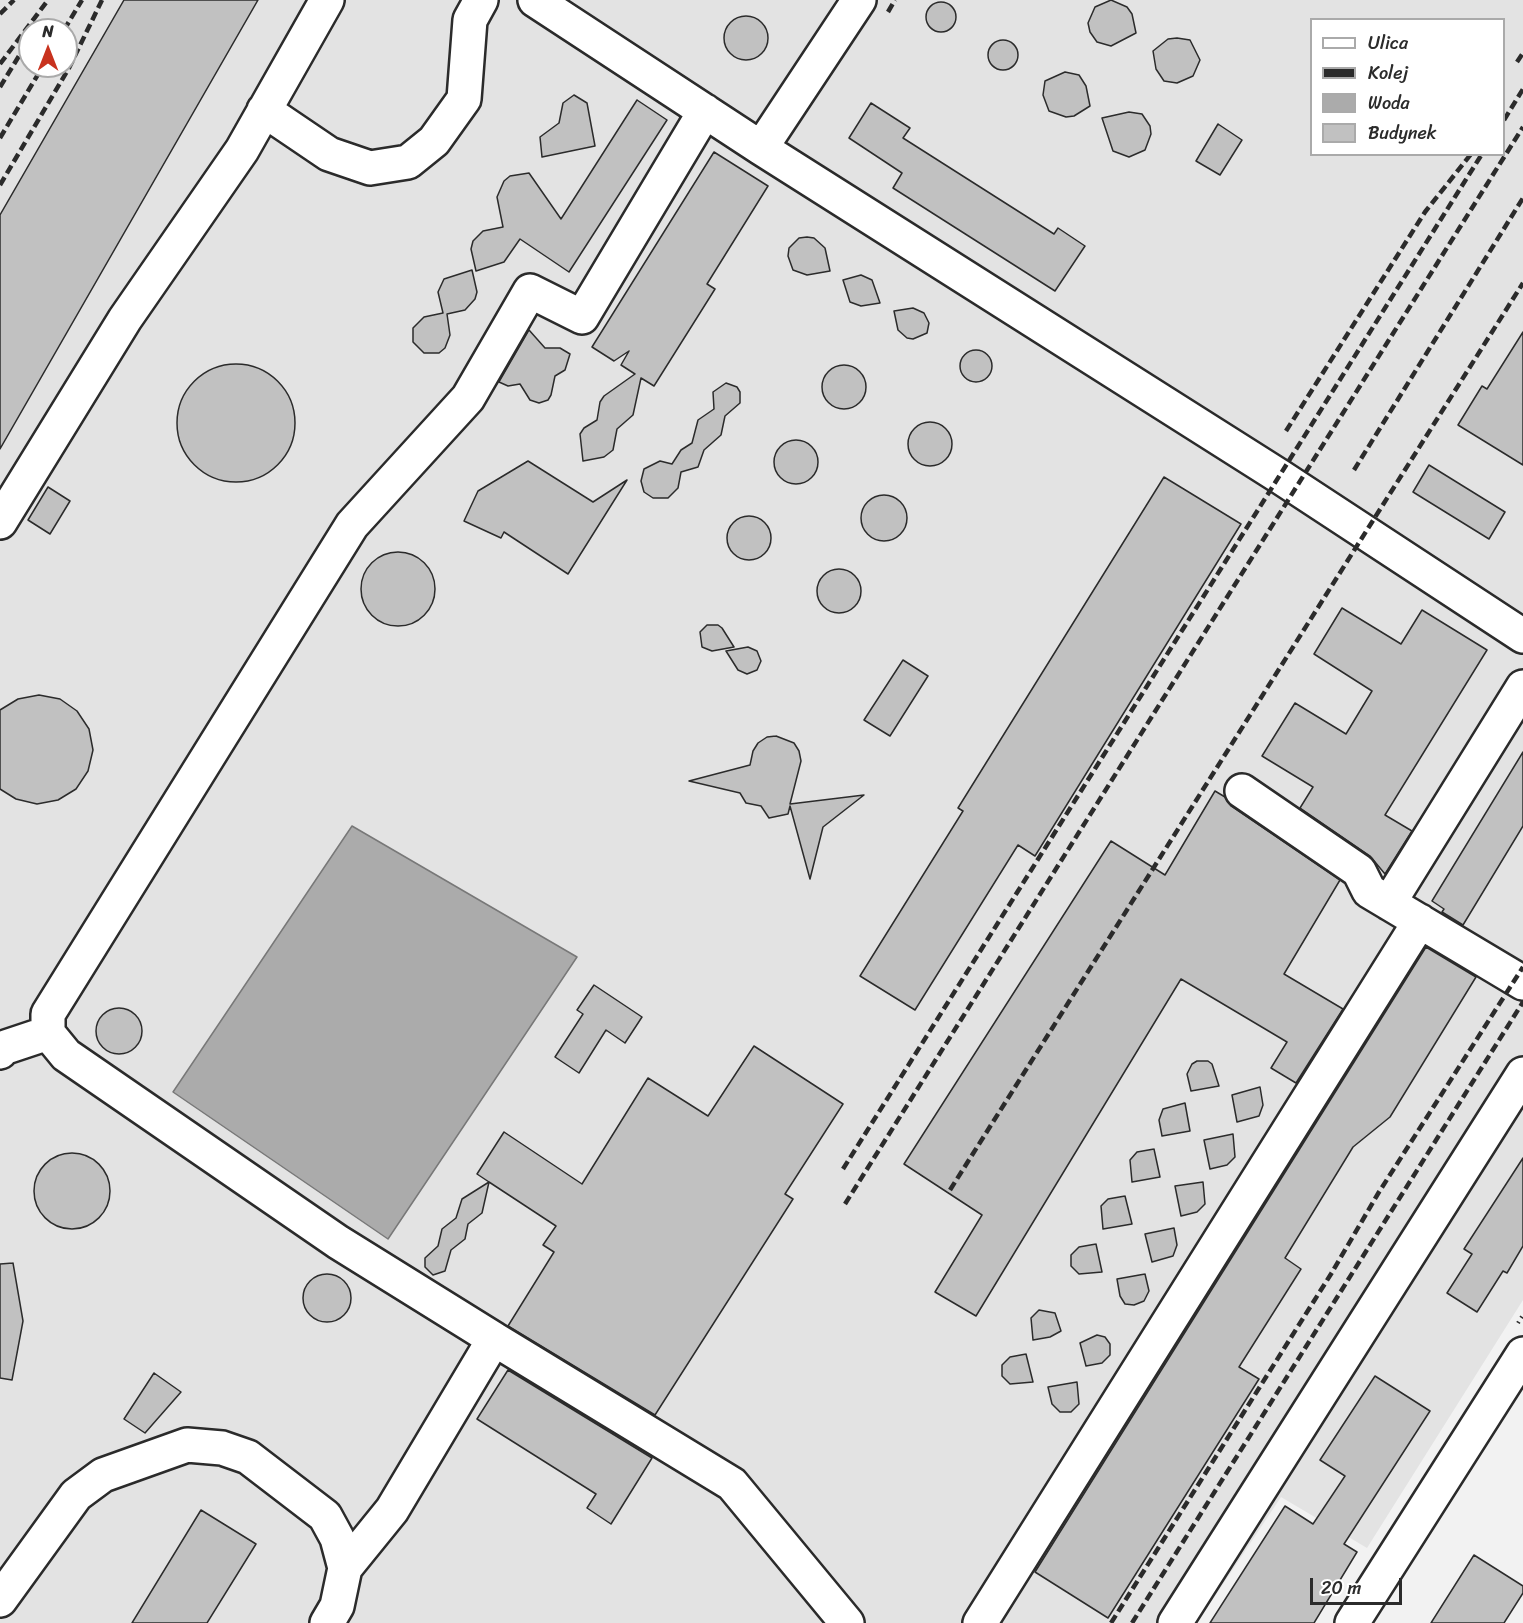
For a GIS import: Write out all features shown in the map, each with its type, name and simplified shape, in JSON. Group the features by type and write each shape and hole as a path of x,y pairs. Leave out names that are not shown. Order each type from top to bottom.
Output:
{"street":[{"path":"0,522 124,319 242,150 327,0"},
{"path":"264,111 329,154 370,168 408,162 434,141 464,99 470,20 481,0"},
{"path":"535,0 761,148 1279,476 1523,636"},
{"path":"761,148 859,0"},
{"path":"705,111 582,317 530,291 468,398 352,525 48,1014 48,1033 66,1055 328,1235 732,1484 847,1623"},
{"path":"1389,903 1523,687"},
{"path":"1242,791 1359,871 1369,891 1523,983"},
{"path":"981,1623 1420,921"},
{"path":"0,1052 3,1048 48,1033"},
{"path":"1175,1623 1523,1074"},
{"path":"345,1568 392,1510 494,1339"},
{"path":"1352,1623 1523,1354"},
{"path":"0,1600 76,1495 103,1475 187,1446 222,1448 248,1457 325,1516 337,1538 345,1568 337,1606 327,1623"}],"shaded area":[{"path":"0,0 1523,0 1523,1300 1367,1548 1281,1497 1197,1623 0,1623"}],"water":[{"path":"352,826 577,957 388,1239 173,1092"}],"building":[{"path":"124,0 258,0 0,449 0,215"},
{"path":"1111,0 1127,7 1132,14 1136,33 1111,46 1097,42 1090,32 1088,23 1095,7"},
{"path":"941,2 947,3 955,11 955,23 947,31 941,32 935,31 927,23 926,17 927,11 935,3"},
{"path":"746,16 761,23 768,38 761,53 746,60 731,53 724,38 731,23"},
{"path":"1168,39 1190,40 1200,60 1193,76 1177,83 1164,81 1156,69 1153,51"},
{"path":"1003,40 1014,44 1018,55 1014,66 1003,70 992,66 988,55 992,44"},
{"path":"1065,72 1079,75 1086,86 1090,106 1074,116 1066,117 1049,111 1043,95 1045,81"},
{"path":"574,95 587,103 595,146 542,157 540,137 559,123 563,103"},
{"path":"637,100 667,120 569,272 520,239 504,262 476,271 471,249 473,241 483,231 503,227 497,197 504,181 510,176 529,173 561,219"},
{"path":"871,103 910,128 903,138 1054,234 1058,228 1085,246 1055,291 893,188 902,173 849,138"},
{"path":"1129,112 1142,114 1150,126 1151,134 1145,150 1129,157 1113,151 1102,118"},
{"path":"1218,124 1242,140 1220,175 1196,161"},
{"path":"714,152 768,186 707,284 715,289 654,386 641,378 633,415 617,429 613,450 604,457 583,461 580,434 584,428 597,420 600,402 604,396 635,374 621,365 629,351 614,361 592,347"},
{"path":"799,238 814,238 825,248 830,271 807,275 793,270 788,256 789,248"},
{"path":"472,270 477,292 475,299 465,310 447,314 450,335 445,348 439,353 424,353 413,342 413,328 424,317 443,313 438,292 444,279"},
{"path":"861,275 872,280 880,303 861,306 850,302 843,280"},
{"path":"913,308 924,313 929,323 927,333 913,339 907,338 898,330 894,311"},
{"path":"529,330 545,348 560,348 570,354 565,370 555,376 548,400 539,403 530,400 520,384 508,386 499,382"},
{"path":"1523,332 1523,465 1458,425 1482,386 1487,389"},
{"path":"976,350 987,355 992,366 987,377 976,382 965,377 960,366 965,355"},
{"path":"236,364 247,365 269,374 285,390 294,412 294,434 285,456 269,472 247,481 236,482 225,481 203,472 187,456 178,434 177,423 178,412 187,390 203,374 225,365"},
{"path":"844,365 853,366 860,371 865,378 865,396 860,403 853,408 844,409 835,408 828,403 823,396 822,387 823,378 828,371 835,366"},
{"path":"726,383 737,387 740,392 740,403 725,416 721,435 704,450 698,467 681,472 678,488 668,498 653,498 644,492 641,481 644,469 660,461 672,464 681,450 692,443 698,420 714,409 713,392"},
{"path":"930,422 939,423 946,428 951,435 951,453 946,460 939,465 930,466 921,465 914,460 909,453 908,444 909,435 914,428 921,423"},
{"path":"796,440 805,441 812,446 817,453 817,471 812,478 805,483 796,484 787,483 780,478 775,471 774,462 775,453 780,446 787,441"},
{"path":"528,461 593,502 627,480 568,574 504,532 501,538 464,521 478,491"},
{"path":"1429,465 1505,512 1489,539 1413,492"},
{"path":"1164,477 1241,524 1035,856 1018,845 915,1010 860,976 963,811 958,808"},
{"path":"48,487 70,501 50,534 28,520"},
{"path":"884,495 900,502 907,518 900,534 884,541 868,534 861,518 868,502"},
{"path":"749,516 758,517 765,522 770,529 770,547 765,554 758,559 749,560 740,559 733,554 728,547 727,538 728,529 733,522 740,517"},
{"path":"398,552 419,558 429,568 435,589 429,610 419,620 398,626 377,620 367,610 361,589 367,568 377,558"},
{"path":"839,569 848,570 855,575 860,582 860,600 855,607 848,612 839,613 830,612 823,607 818,600 817,591 818,582 823,575 830,570"},
{"path":"1342,608 1401,644 1422,610 1487,650 1385,815 1412,831 1385,874 1370,856 1300,808 1313,787 1262,756 1295,703 1346,734 1372,691 1314,654"},
{"path":"707,625 718,625 722,628 734,647 712,651 702,647 700,632"},
{"path":"748,647 757,651 761,661 757,670 747,674 738,670 726,651"},
{"path":"903,660 928,676 890,736 864,720"},
{"path":"39,695 60,699 77,711 89,729 93,750 88,771 76,789 58,800 37,804 16,799 0,789 0,710 18,699"},
{"path":"776,736 794,743 799,751 801,761 790,804 864,795 823,827 810,879 790,806 788,814 769,818 761,806 746,803 740,793 689,781 750,765 753,751 758,743 767,737"},
{"path":"1523,752 1523,826 1463,925 1442,912 1444,909 1432,901"},
{"path":"1215,791 1225,797 1231,806 1340,880 1284,974 1343,1009 1296,1083 1271,1068 1287,1042 1181,979 976,1316 935,1292 982,1215 904,1164 1111,841 1165,875"},
{"path":"1426,947 1476,977 1390,1117 1353,1147 1285,1258 1301,1269 1239,1367 1259,1379 1108,1618 1035,1572"},
{"path":"594,985 642,1017 625,1043 606,1030 579,1073 555,1057 583,1014 577,1010"},
{"path":"119,1008 135,1015 142,1031 135,1047 119,1054 103,1047 96,1031 103,1015"},
{"path":"754,1046 843,1104 785,1194 793,1199 655,1415 508,1326 554,1252 543,1245 556,1226 477,1174 504,1132 582,1184 648,1078 708,1116"},
{"path":"1197,1061 1208,1061 1212,1064 1219,1086 1191,1091 1187,1074 1192,1064"},
{"path":"1260,1087 1263,1105 1259,1116 1237,1122 1232,1095"},
{"path":"1185,1103 1190,1131 1162,1136 1159,1120 1163,1109"},
{"path":"1233,1134 1235,1157 1227,1165 1210,1169 1204,1140"},
{"path":"1154,1149 1160,1177 1132,1182 1130,1160 1137,1152"},
{"path":"72,1153 87,1156 99,1164 107,1176 110,1191 107,1206 99,1218 87,1226 72,1229 57,1226 45,1218 37,1206 34,1191 37,1176 45,1164 57,1156"},
{"path":"1523,1158 1523,1246 1507,1273 1503,1271 1477,1312 1447,1293 1472,1254 1464,1249"},
{"path":"489,1182 482,1213 468,1224 465,1239 451,1250 445,1271 433,1275 425,1267 425,1258 438,1246 442,1229 456,1218 462,1199"},
{"path":"1203,1182 1205,1204 1197,1212 1181,1216 1175,1186"},
{"path":"1125,1196 1132,1224 1103,1229 1101,1206 1108,1199"},
{"path":"1174,1228 1177,1245 1173,1256 1152,1262 1145,1234"},
{"path":"1096,1244 1102,1272 1079,1274 1071,1266 1071,1255 1079,1247"},
{"path":"13,1263 23,1321 12,1380 0,1378 0,1264"},
{"path":"327,1274 344,1281 351,1298 344,1315 327,1322 310,1315 303,1298 310,1281"},
{"path":"1145,1274 1149,1291 1144,1301 1134,1305 1125,1304 1120,1296 1117,1279"},
{"path":"1039,1310 1055,1313 1061,1331 1050,1337 1033,1340 1031,1318"},
{"path":"1097,1335 1105,1337 1110,1344 1110,1355 1102,1363 1086,1366 1080,1343"},
{"path":"1026,1354 1033,1382 1010,1384 1002,1376 1002,1365 1010,1357"},
{"path":"508,1370 652,1458 611,1524 587,1508 596,1494 477,1419"},
{"path":"154,1373 181,1392 145,1433 124,1419"},
{"path":"1375,1376 1430,1411 1344,1544 1357,1552 1314,1623 1210,1623 1285,1506 1313,1524 1345,1476 1320,1460"},
{"path":"1077,1382 1079,1404 1071,1412 1060,1412 1052,1404 1048,1387"},
{"path":"201,1510 256,1544 207,1623 132,1623"},
{"path":"1474,1555 1523,1586 1523,1593 1504,1623 1431,1623"}],"railway":[{"path":"0,14 14,0"},
{"path":"0,64 48,0"},
{"path":"71,18 82,0"},
{"path":"0,185 69,68 102,0"},
{"path":"888,12 895,0"},
{"path":"1517,62 1523,53"},
{"path":"0,87 18,58"},
{"path":"0,138 36,78"},
{"path":"1505,118 1523,89"},
{"path":"1505,156 1523,127"},
{"path":"1286,431 1425,212 1469,156"},
{"path":"843,1169 1481,156"},
{"path":"845,1204 1505,156"},
{"path":"1354,470 1523,198"},
{"path":"950,1190 1523,283"},
{"path":"1111,1623 1331,1274 1379,1192 1523,967"},
{"path":"1132,1623 1523,1002"}]}
